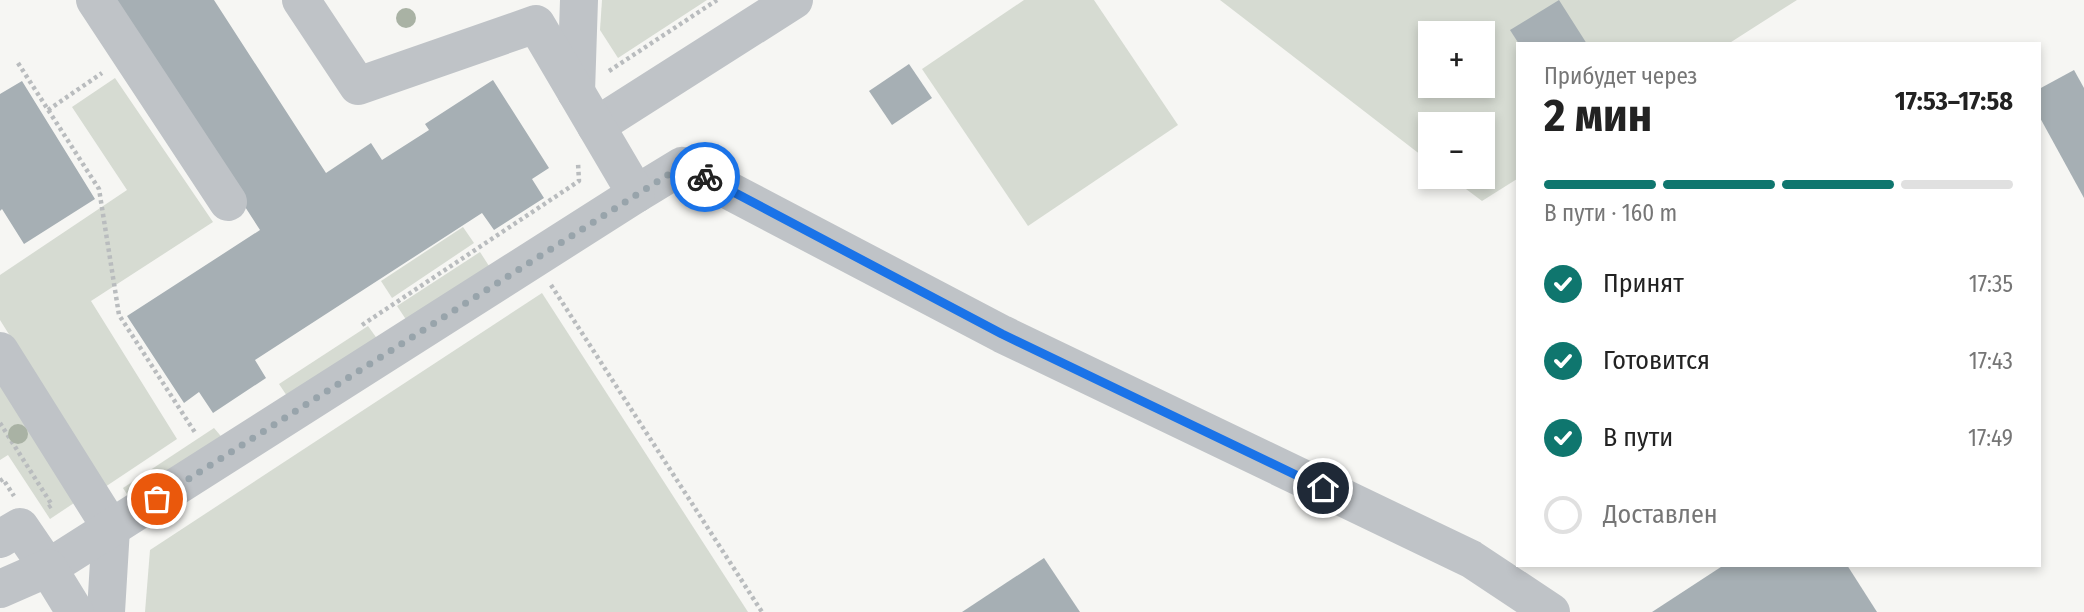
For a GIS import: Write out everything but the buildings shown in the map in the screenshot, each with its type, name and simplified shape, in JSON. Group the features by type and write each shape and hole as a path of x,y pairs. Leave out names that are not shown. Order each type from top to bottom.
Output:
{"lane":[{"path":"95,0 228,202"},
{"path":"301,0 358,86 536,24 636,194"},
{"path":"576,92 579,0"},
{"path":"596,126 794,0"},
{"path":"0,589 48,568 682,166 1002,334 1471,559 1551,612"},
{"path":"0,351 111,528 106,612"},
{"path":"10,533 48,568 75,612"}],"path":[{"path":"576,92 717,0"},
{"path":"48,110 130,54"},
{"path":"18,63 99,189 119,315 196,434"},
{"path":"513,225 579,181"},
{"path":"553,288 762,612"},
{"path":"0,423 52,505 10,533"}],"shaded area":[{"path":"602,0 707,0 618,58 600,30"},
{"path":"1024,0 1094,0 1178,125 1028,226 922,69"},
{"path":"1220,0 1797,0 1731,42 1516,42 1516,180 1482,201 1466,189 1495,189 1495,112 1418,112 1418,153"},
{"path":"115,78 213,222 91,301 177,439 105,487 0,320 0,275 127,190 72,107"},
{"path":"463,227 474,243 392,298 381,281"},
{"path":"480,252 489,266 407,321 397,306"},
{"path":"542,293 748,612 145,612 150,550"},
{"path":"368,326 378,340 289,399 279,384"},
{"path":"0,381 77,501 50,519 8,455 0,460"},
{"path":"214,428 225,441 132,502 123,488"}],"way so far":[{"path":"157,499 682,166 705,177"}],"route":[{"path":"705,177 1002,334 1323,488"}]}
